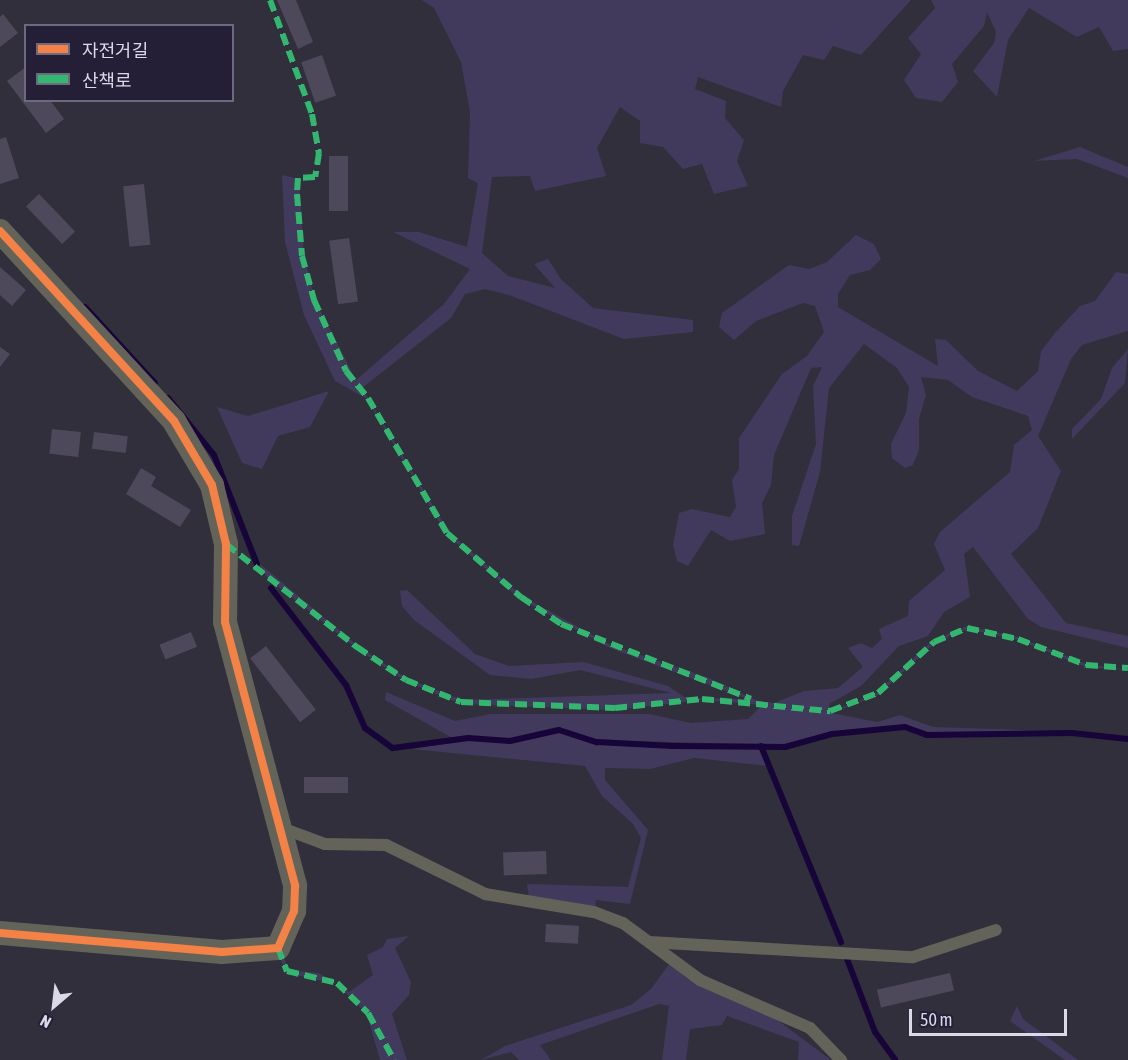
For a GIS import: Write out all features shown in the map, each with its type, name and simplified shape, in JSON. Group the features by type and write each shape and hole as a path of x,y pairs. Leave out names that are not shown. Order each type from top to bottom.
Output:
{"street":[{"path":"0,231 174,421 212,485 226,544 225,622 295,894 294,911 278,948 222,952 0,933"}],"lane":[{"path":"279,826 298,838 324,844 386,845 485,894 594,912 650,942 700,980 810,1028 841,1060"},
{"path":"650,942 913,957 996,930"}],"shaded area":[{"path":"422,0 911,0 861,55 833,46 824,60 803,55 783,91 781,107 698,77 695,89 726,101 725,118 744,140 737,161 748,186 714,194 702,164 683,169 663,147 640,143 640,121 620,107 597,148 606,176 535,191 530,176 492,177 482,253 508,276 555,288 534,264 548,259 561,279 593,308 693,320 693,332 624,339 509,295 485,289 465,294 451,318 362,388 449,532 522,596 611,645 709,678 756,700 774,703 804,691 838,688 863,667 848,648 861,643 872,648 882,639 879,629 908,616 909,601 945,570 934,544 940,532 1010,472 1014,445 1032,430 1028,416 972,397 948,380 921,377 926,395 919,419 919,450 913,465 905,468 892,458 891,444 906,413 909,387 897,368 864,344 829,388 820,472 799,546 792,545 792,516 816,444 813,386 822,367 811,368 774,455 771,485 762,503 765,534 730,541 711,530 688,566 677,561 673,545 679,513 692,509 730,517 736,507 732,480 739,469 739,438 782,374 807,356 824,332 815,306 803,303 756,321 734,340 719,327 722,313 789,265 809,269 827,262 856,235 874,244 881,259 870,270 850,275 838,294 838,307 938,366 935,339 946,340 978,371 1017,391 1038,371 1041,351 1080,306 1095,301 1116,272 1128,274 1128,331 1082,345 1071,359 1038,436 1061,471 1038,528 1011,554 1066,623 1128,636 1128,648 1041,627 1028,619 973,547 964,554 970,597 944,612 928,636 899,646 861,686 829,704 830,709 851,705 877,692 933,640 967,626 1018,637 1087,664 1128,670 1086,667 1018,640 967,629 935,643 878,695 832,713 877,722 900,715 933,727 1059,731 927,733 891,726 784,745 597,740 559,728 510,739 454,739 385,700 386,692 455,721 490,714 649,714 691,723 748,719 762,705 702,700 615,710 461,704 405,681 356,648 267,578 259,563 358,646 406,678 462,700 671,693 580,670 531,679 490,675 414,620 402,606 400,591 407,590 475,654 509,666 584,662 668,686 686,698 747,699 610,648 520,599 446,534 367,399 335,381 304,315 285,242 282,175 299,179 304,256 315,300 356,380 444,304 470,269 393,232 419,232 467,247 478,183 468,178 470,112 461,62 434,8"},
{"path":"931,0 1128,0 1128,49 1113,51 1099,27 1077,37 1029,8 1008,40 997,97 973,71 994,43 996,32 987,12 984,26 952,64 958,82 942,102 916,98 904,80 921,54 908,38 935,8"},
{"path":"1080,147 1128,167 1128,178 1077,159 1034,161"},
{"path":"1128,349 1125,383 1072,439 1072,429 1101,399 1112,368"},
{"path":"329,391 310,427 278,436 262,469 242,463 217,407 248,416"},
{"path":"559,732 597,743 760,748 769,766 694,758 650,769 605,768 605,780 648,830 630,904 596,900 595,908 529,898 527,884 628,887 641,838 633,824 602,796 585,766 412,749 468,740 510,743"},
{"path":"409,936 395,948 411,982 409,995 392,1014 407,1060 380,1060 367,1014 336,984 286,973 278,953 282,950 288,970 319,973 349,992 373,975 367,955 383,947 387,939"},
{"path":"669,964 688,979 772,1016 831,1060 798,1060 799,1042 727,1016 722,1025 690,1029 686,1060 662,1060 669,1006 659,1004 540,1045 551,1060 519,1060 511,1052 481,1060 505,1046 631,1005 651,989"},
{"path":"1017,1006 1023,1019 1078,1060 1065,1060 1010,1021"}],"building":[{"path":"277,0 296,0 313,42 298,49"},
{"path":"3,14 18,33 0,47 0,17"},
{"path":"322,55 336,96 315,103 301,62"},
{"path":"24,68 24,102 51,102 64,119 46,133 7,81"},
{"path":"6,137 19,178 0,184 0,139"},
{"path":"329,156 348,156 348,211 329,211"},
{"path":"144,184 150,245 129,247 123,186"},
{"path":"39,194 75,231 62,244 26,207"},
{"path":"349,238 358,301 338,304 329,241"},
{"path":"0,267 26,290 12,306 0,295"},
{"path":"0,347 10,354 0,367"},
{"path":"52,429 81,432 78,457 49,454"},
{"path":"94,432 128,436 126,453 92,449"},
{"path":"141,468 156,477 151,486 191,510 180,527 126,494"},
{"path":"191,632 197,647 165,660 159,645"},
{"path":"266,646 316,710 300,722 250,658"},
{"path":"304,777 348,777 348,793 304,793"},
{"path":"546,851 547,874 504,875 503,853"},
{"path":"546,924 579,926 578,944 545,942"},
{"path":"950,973 954,991 881,1007 877,990"}],"waterway":[{"path":"85,307 155,383"},
{"path":"168,398 214,455 257,564"},
{"path":"271,588 346,685 365,728 393,748 468,738 510,741 559,730 597,742 673,746 785,747 832,734 905,727 927,735 1072,733 1128,739"},
{"path":"761,746 841,942"},
{"path":"847,959 875,1032 895,1060"}],"marked path":[{"path":"270,0 312,114 319,153 315,177 298,178 297,194 302,256 314,300 346,371 368,398 447,533 521,597 561,624 751,699"},
{"path":"226,544 357,647 406,680 461,702 615,708 702,699 830,711 878,693 934,642 967,628 1018,639 1086,665 1128,668"},
{"path":"278,948 287,971 337,983 368,1013 394,1060"}],"cycle path":[{"path":"0,231 174,421 212,485 226,544 225,622 295,886 294,911 278,948 222,952 0,933"}]}
